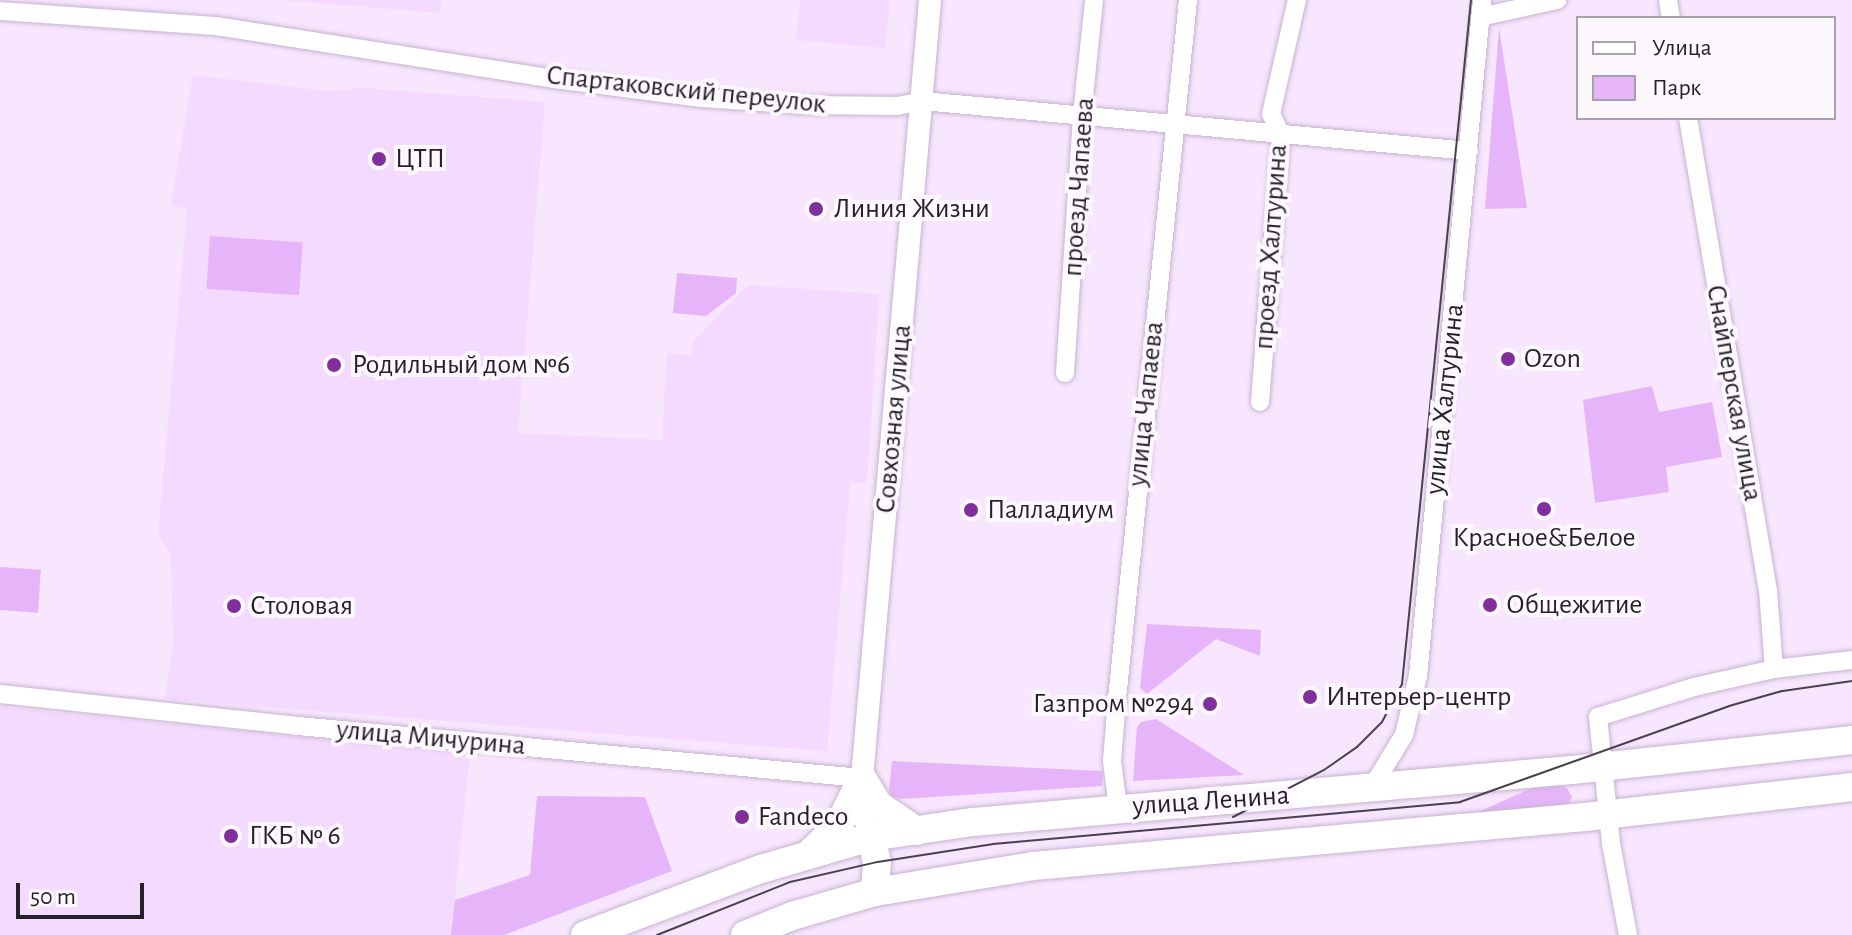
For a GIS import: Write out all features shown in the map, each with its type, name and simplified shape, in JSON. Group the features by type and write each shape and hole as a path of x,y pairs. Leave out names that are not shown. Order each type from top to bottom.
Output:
{"main road":[{"name":"улица Ленина","path":"585,935 761,869 871,837 1118,808 1605,766 1852,740"},
{"path":"862,778 878,805 917,831"},
{"path":"809,855 839,825 862,778"},
{"name":"улица Ленина","path":"745,935 875,892 1033,866 1610,814 1852,787"},
{"path":"871,837 877,862 875,892"}],"street":[{"name":"Совхозная улица","path":"871,837 862,811 862,778 930,0"},
{"name":"проезд Чапаева","path":"1065,373 1082,115 1094,0"},
{"name":"улица Чапаева","path":"1118,808 1112,761 1114,730 1188,0"},
{"name":"проезд Халтурина","path":"1260,402 1281,135 1271,114 1297,0"},
{"path":"1481,8 1557,0"},
{"name":"Спартаковский переулок","path":"6,7 197,24 555,79 702,98 806,105 897,106 922,101 1469,151"},
{"name":"улица Халтурина","path":"1372,787 1404,735 1418,676 1481,8"},
{"name":"Снайперская улица","path":"1688,120 1768,590 1774,669"},
{"path":"1628,935 1611,843 1598,717 1694,687 1774,669 1852,660"},
{"name":"улица Мичурина","path":"0,694 862,778"}],"shaded area":[{"path":"280,0 441,0 440,13"},
{"path":"800,0 890,0 885,48 796,40"},
{"path":"193,75 327,91 364,88 545,102 518,433 662,440 667,353 691,355 693,341 748,285 879,294 867,482 850,484 827,751 165,699 173,642 171,555 158,534 187,209 171,205"},
{"name":"ГКБ № 6","path":"0,707 470,754 451,935 0,935"}],"green space":[{"path":"1499,28 1527,208 1485,209"},
{"path":"210,236 303,242 299,295 206,289"},
{"path":"677,273 737,278 736,293 706,316 673,313"},
{"path":"1652,386 1659,412 1712,402 1722,457 1666,467 1669,492 1595,503 1583,400"},
{"path":"0,567 41,570 38,613 0,610"},
{"path":"1147,624 1261,630 1260,656 1216,639 1147,694 1140,688"},
{"path":"1156,719 1244,775 1133,781 1137,727 1141,722"},
{"path":"892,761 1103,771 1102,786 902,799 893,797 889,791"},
{"path":"1559,785 1567,788 1572,797 1566,810 1467,817 1537,786"},
{"path":"537,796 645,797 672,871 504,935 451,935 455,900 530,875"}],"tram line":[{"path":"1233,817 1324,770 1357,747 1382,722 1402,684 1471,0"},
{"path":"657,935 790,882 877,862 993,844 1460,802 1729,706 1782,691 1852,681"}],"place":[{"name":"ЦТП","path":"379,159"},
{"name":"Линия Жизни","path":"816,209"},
{"name":"Ozon","path":"1508,359"},
{"name":"Родильный дом №6","path":"334,365"},
{"name":"Красное&Белое","path":"1544,509"},
{"name":"Палладиум","path":"971,510"},
{"name":"Общежитие","path":"1490,605"},
{"name":"Столовая","path":"234,606"},
{"name":"Интерьер-центр","path":"1310,697"},
{"name":"Газпром №294","path":"1210,704"},
{"name":"Fandeco","path":"742,817"},
{"name":"ГКБ № 6","path":"231,836"}]}
